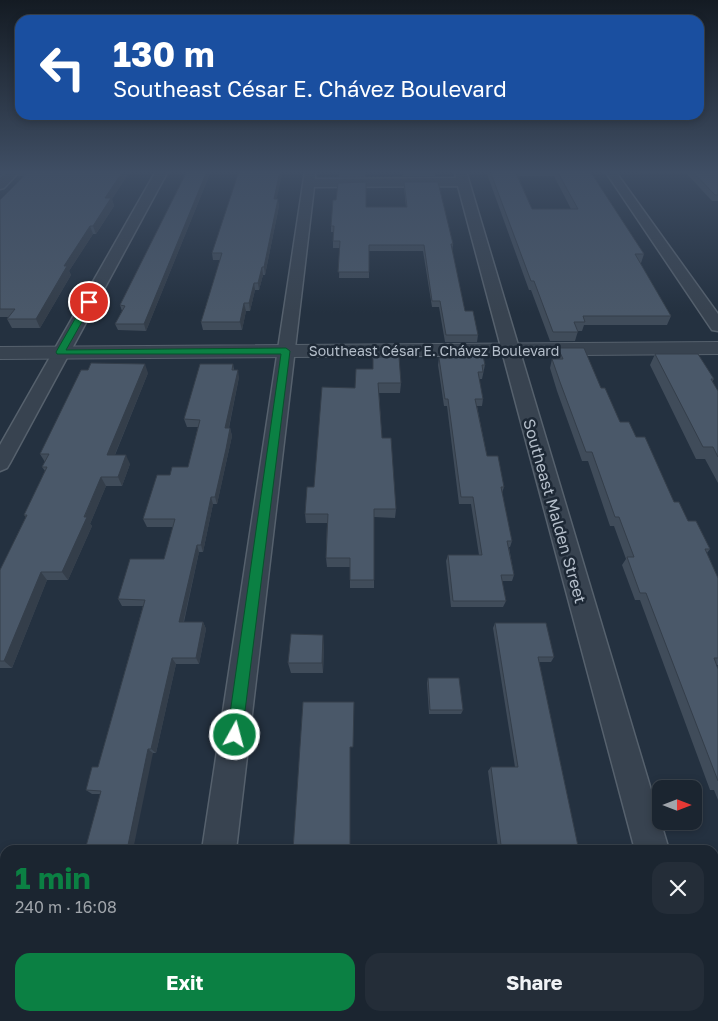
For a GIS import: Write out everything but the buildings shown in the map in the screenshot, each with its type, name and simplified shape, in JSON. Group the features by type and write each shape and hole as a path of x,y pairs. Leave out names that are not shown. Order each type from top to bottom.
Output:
{"street":[{"path":"0,463 135,219"},
{"path":"220,845 303,219"},
{"name":"Southeast Malden Street","path":"474,219 651,845"},
{"path":"644,219 718,326"},
{"name":"Southeast César E. Chávez Boulevard","path":"0,353 718,348"}],"route":[{"path":"89,302 60,352 286,351 235,735"}]}
